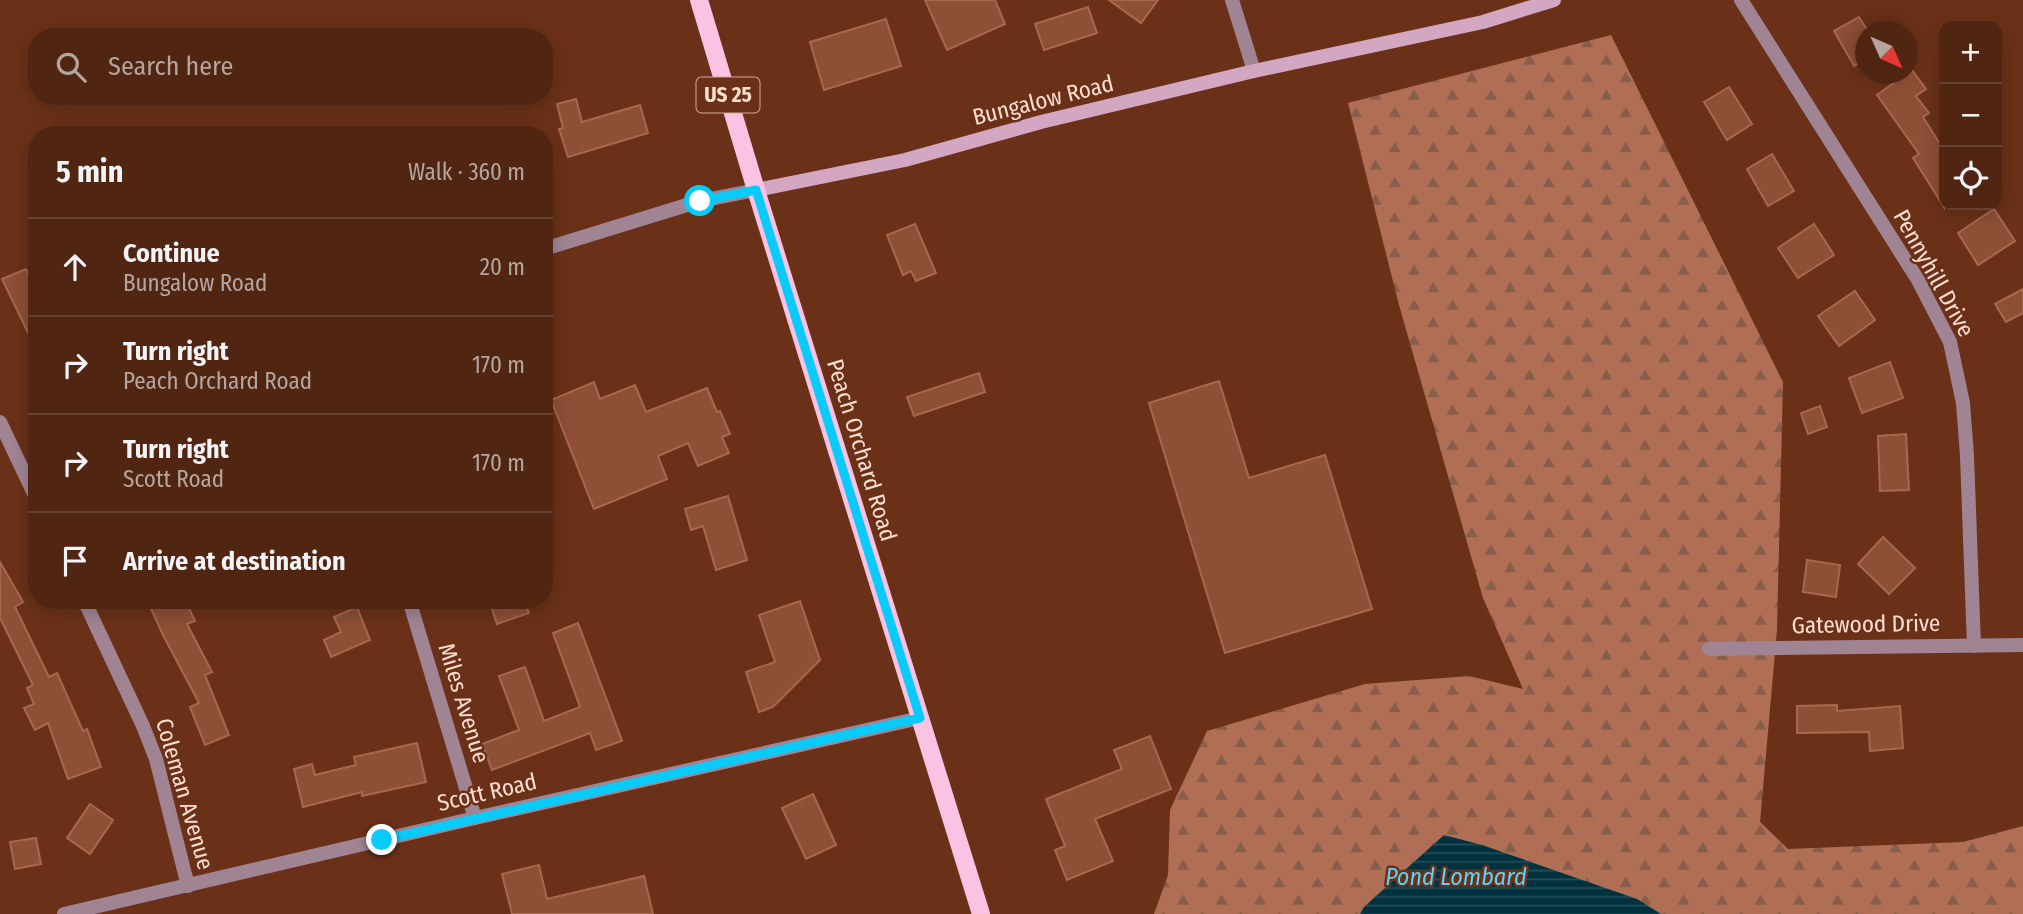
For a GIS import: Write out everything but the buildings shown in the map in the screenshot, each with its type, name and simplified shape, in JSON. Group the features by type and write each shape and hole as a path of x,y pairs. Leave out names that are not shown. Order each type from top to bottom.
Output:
{"main road":[{"name":"Peach Orchard Road","path":"699,0 981,914"}],"street":[{"path":"1232,0 1254,71"},
{"name":"Bungalow Road","path":"553,246 700,201 905,160 1041,122 1254,71 1483,22 1554,0"},
{"name":"Pennyhill Drive","path":"1741,0 1917,281 1950,342 1964,403 1973,646"},
{"path":"0,422 28,481"},
{"name":"Coleman Avenue","path":"88,609 144,726 156,759 188,886"},
{"name":"Miles Avenue","path":"413,609 475,818"},
{"name":"Gatewood Drive","path":"1709,649 2023,645"},
{"name":"Scott Road","path":"64,914 920,718"}],"green space":[{"path":"1611,35 1783,382 1777,630 1760,822 1788,849 1963,842 2023,826 2023,914 1154,914 1168,875 1170,810 1207,731 1365,684 1469,676 1523,689 1483,598 1399,305 1348,103"}],"water":[{"name":"Pond Lombard","path":"1444,835 1482,845 1637,899 1661,914 1360,914 1364,907"}],"route":[{"path":"382,840 920,718 756,190 700,201"}]}
